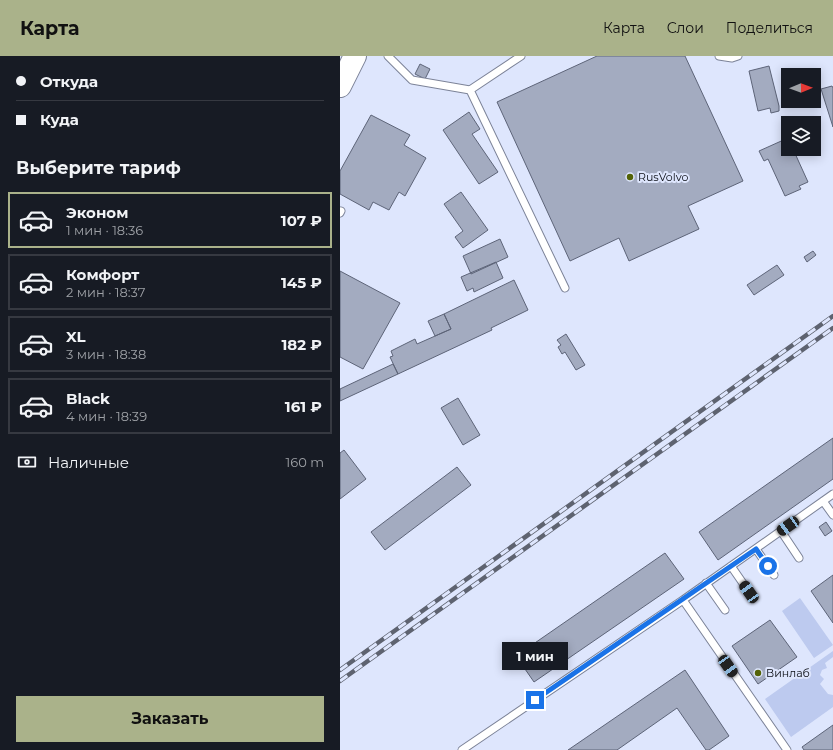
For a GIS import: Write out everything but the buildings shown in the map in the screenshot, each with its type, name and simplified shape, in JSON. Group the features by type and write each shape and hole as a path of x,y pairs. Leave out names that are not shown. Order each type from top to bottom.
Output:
{"main road":[{"path":"340,86 354,56"}],"lane":[{"path":"388,56 412,80 470,90 521,56"},
{"path":"719,56 732,58 738,56"},
{"path":"470,90 565,288"},
{"path":"462,750 756,549 833,494"},
{"path":"823,501 833,515"},
{"path":"781,531 799,558"},
{"path":"756,549 774,575"},
{"path":"731,566 749,592"},
{"path":"706,583 725,610"},
{"path":"682,600 787,750"}],"shaded area":[{"path":"800,598 833,645 814,658 782,611"},
{"path":"833,651 833,657 825,663 827,668 822,670 820,675 824,679 820,684 828,694 833,695 833,707 791,737 765,699"}],"railway":[{"path":"340,670 833,316"},
{"path":"340,681 833,328"}],"place":[{"name":"RusVolvo","path":"630,177"},
{"name":"Винлаб","path":"758,673"}],"route":[{"path":"535,700 756,549 768,566"}]}
